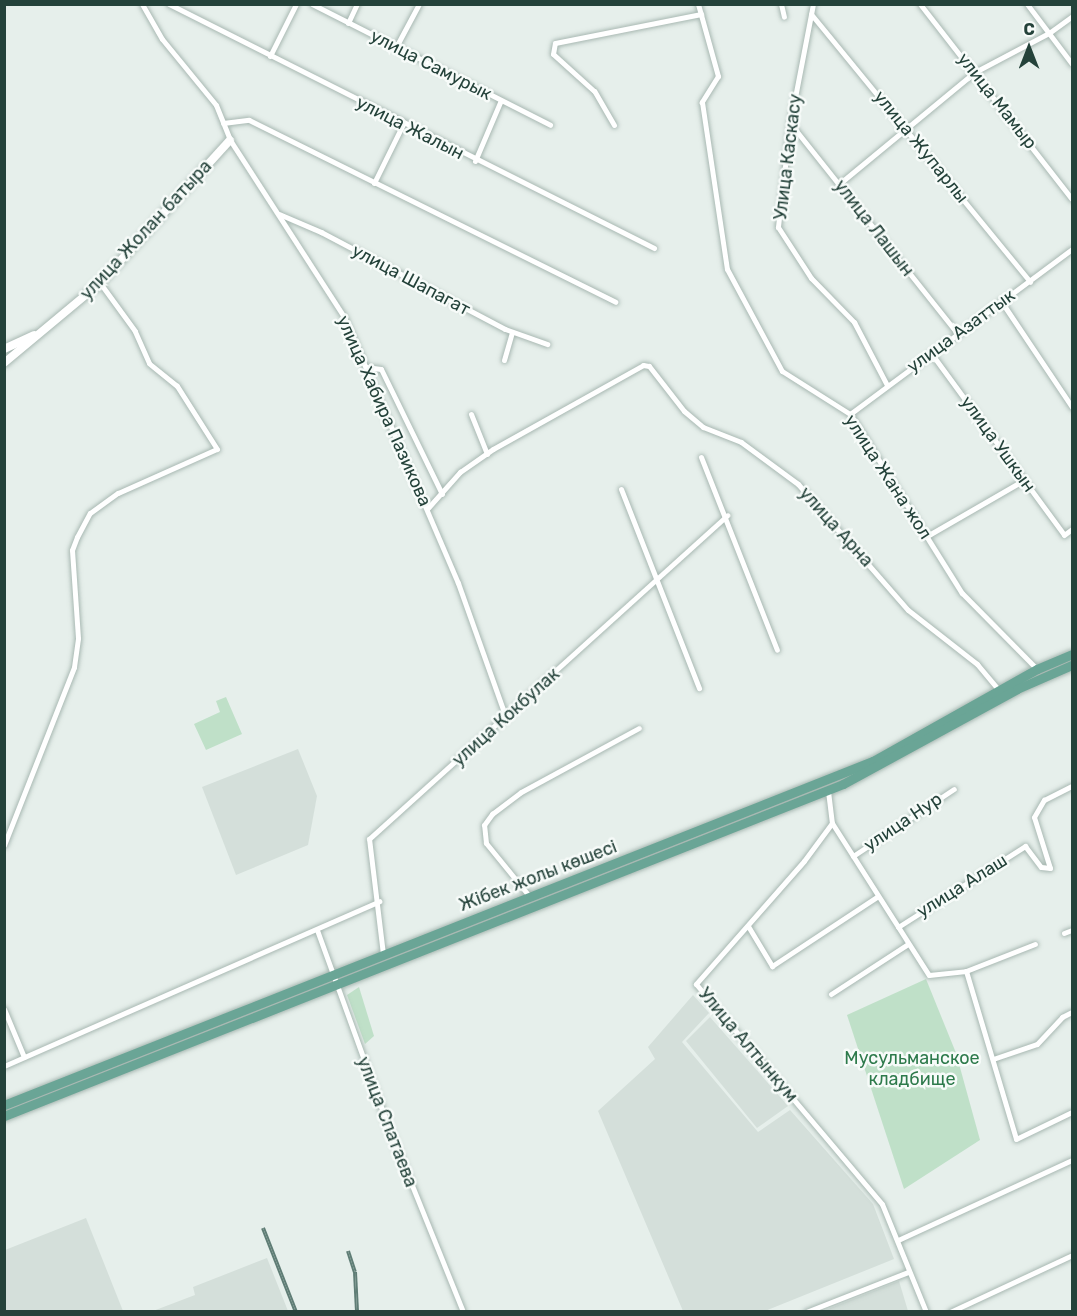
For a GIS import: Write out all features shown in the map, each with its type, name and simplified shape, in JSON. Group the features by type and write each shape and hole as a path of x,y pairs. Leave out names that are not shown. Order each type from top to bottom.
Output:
{"main road":[{"name":"Жібек жолы көшесі","path":"4,1116 333,979 382,954 873,761 1037,669 1072,654"},
{"name":"Жібек жолы көшесі","path":"4,1105 333,979 594,886 828,790 873,770 1043,678 1072,665"}],"street":[{"name":"улица Хабира Пазикова","path":"142,4 162,39 216,105 230,140 344,317 427,509 506,718"},
{"name":"улица Жалын","path":"169,4 474,161 654,248"},
{"path":"270,56 296,4"},
{"name":"улица Самурык","path":"312,4 550,125"},
{"path":"348,23 357,4"},
{"path":"396,47 419,4"},
{"name":"улица Жана жол","path":"698,4 718,76 702,102 727,269 782,371 850,414 962,593 1037,669 1043,678"},
{"path":"781,4 784,17"},
{"name":"Улица Каскасу","path":"813,4 790,123 778,227 810,278 854,322 886,385"},
{"name":"улица Мамыр","path":"920,4 1072,199"},
{"path":"1027,4 1072,64"},
{"path":"615,125 594,91 553,54 555,43 701,14"},
{"name":"улица Жупарлы","path":"811,14 1030,282"},
{"path":"839,184 975,72 1049,33 1072,16"},
{"path":"474,161 501,100"},
{"path":"223,123 249,120 615,302"},
{"name":"улица Лашын","path":"790,123 957,333"},
{"path":"374,183 403,124"},
{"name":"улица Жолан батыра","path":"4,363 100,283 230,140"},
{"name":"улица Шапагат","path":"277,213 321,232 512,332 547,344"},
{"name":"улица Азаттык","path":"850,414 886,385 1030,282 1072,249"},
{"path":"4,845 74,668 78,638 72,550 77,537 90,513 118,493 217,449 182,393 149,363 135,331 100,283"},
{"path":"1001,301 1072,407"},
{"path":"4,349 46,330"},
{"path":"504,360 512,332"},
{"name":"улица Ушкын","path":"931,353 1065,535 1072,529"},
{"name":"улица Арна","path":"427,509 460,472 487,454 622,376 649,366 684,411 703,427 741,442 798,484 908,610 978,664 999,690"},
{"path":"366,367 381,369 442,494"},
{"path":"471,414 487,454"},
{"path":"701,457 727,514 777,650"},
{"path":"927,536 1024,480"},
{"path":"621,489 699,688"},
{"name":"улица Кокбулак","path":"382,954 379,901 369,839 506,718 727,514"},
{"path":"530,897 486,843 484,825 492,813 521,792 639,728"},
{"name":"улица Алаш","path":"898,927 1025,846 1041,867 1050,868 1034,817 1044,800 1072,786"},
{"name":"улица Нур","path":"853,856 954,789"},
{"path":"828,790 832,823 929,975 966,971 1035,944"},
{"name":"Улица Алтынкум","path":"832,823 748,926 696,984 882,1204 898,1240 908,1272 926,1311"},
{"path":"748,926 772,966 878,896"},
{"path":"4,1066 379,901"},
{"name":"улица Спатаева","path":"317,930 333,979 463,1311"},
{"path":"1064,933 1072,930"},
{"name":"улица Алаш","path":"831,994 909,944"},
{"path":"966,971 1016,1139 1072,1112"},
{"path":"4,1009 24,1057"},
{"path":"993,1059 1037,1044 1062,1017 1072,1012"},
{"path":"898,1240 1071,1160 1072,1168"},
{"path":"950,1311 1072,1255"},
{"path":"806,1311 908,1272"}],"shaded area":[{"path":"298,749 317,796 308,845 236,875 202,787"},
{"path":"693,995 709,1013 682,1042 758,1132 790,1110 873,1204 894,1259 765,1311 683,1311 598,1111 655,1059 648,1047"},
{"path":"710,1017 788,1106 757,1128 686,1041"},
{"path":"86,1218 123,1311 5,1311 5,1250"},
{"path":"267,1258 288,1311 153,1311 195,1295 193,1287"},
{"path":"899,1281 908,1311 823,1311"}],"green space":[{"path":"226,697 242,734 206,750 194,724 220,712 216,701"},
{"name":"Мусульманское кладбище","path":"926,979 956,1053 980,1140 904,1189 847,1015"},
{"path":"359,987 374,1036 365,1044 347,995"}],"railway":[{"path":"263,1228 296,1312"},
{"path":"348,1251 355,1272 357,1312"}]}
